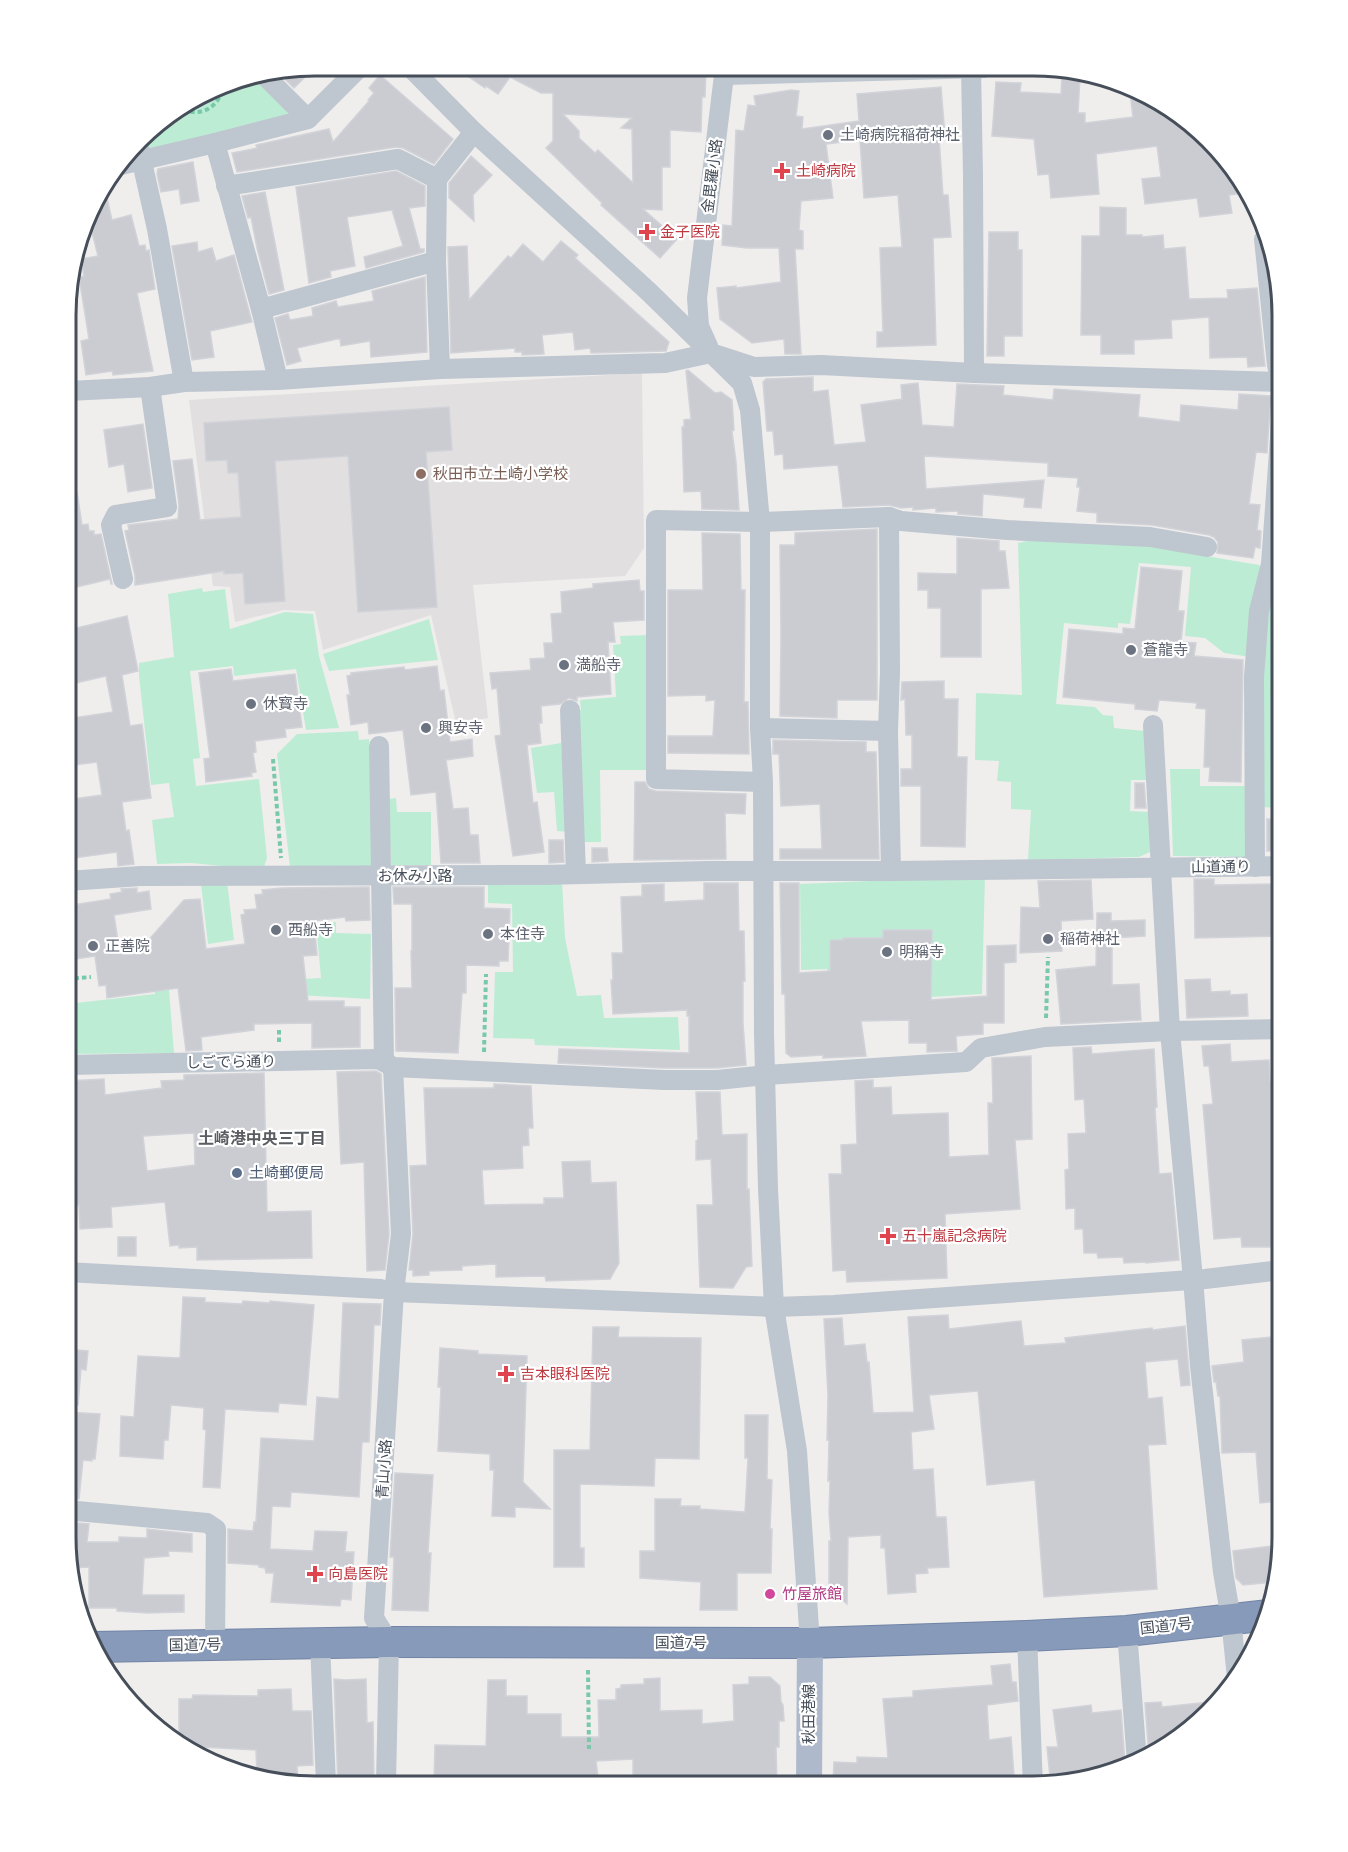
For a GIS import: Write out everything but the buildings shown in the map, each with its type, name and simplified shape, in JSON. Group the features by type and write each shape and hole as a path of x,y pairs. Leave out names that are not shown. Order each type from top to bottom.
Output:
{"highway":[{"name":"国道7号","path":"104,1647 389,1642 810,1643 1127,1631 1258,1616"}],"main road":[{"name":"秋田港線","path":"809,1776 810,1643"}],"street":[{"path":"142,152 215,143 309,119 352,76"},
{"path":"419,76 474,132 650,292 742,383 750,410 760,522 760,728 763,782 764,1034 768,1188 774,1307 797,1451 810,1643"},
{"name":"金毘羅小路","path":"711,353 699,326 697,298 723,76"},
{"path":"970,76 974,373"},
{"path":"270,81 309,119"},
{"path":"440,369 436,261 437,179 474,132"},
{"path":"215,143 261,309 278,380"},
{"path":"140,154 157,229 184,382"},
{"path":"226,186 398,159 437,179"},
{"path":"261,309 436,261"},
{"path":"1267,272 1272,317"},
{"path":"76,392 150,387 184,382 278,380 440,369 665,363 711,353 754,367 821,365 1272,385"},
{"path":"123,579 111,525 116,515 167,507 150,387"},
{"path":"889,517 888,730 891,871"},
{"path":"763,782 656,779 656,520 760,522 889,517 901,521 1007,530 1150,537 1207,547"},
{"path":"1255,867 1254,677 1259,611 1271,564 1272,550"},
{"path":"570,710 576,874"},
{"path":"1153,725 1170,1031 1200,1366 1235,1662"},
{"path":"760,728 888,730"},
{"name":"青山小路","path":"379,746 380,876 389,1065 401,1234 388,1290 374,1618 389,1642"},
{"name":"山道通り","path":"891,871 1272,866"},
{"name":"お休み小路","path":"76,880 141,876 283,877 891,871"},
{"name":"しごでら通り","path":"76,1065 379,1059 389,1065 483,1071 664,1080 717,1080 966,1062 981,1048 1045,1037 1272,1029"},
{"path":"76,1273 388,1290 774,1307 846,1305 1272,1271"},
{"path":"76,1511 207,1523 216,1529 215,1645"},
{"path":"1127,1631 1136,1752"},
{"path":"1027,1636 1033,1776"},
{"path":"386,1776 389,1642"},
{"path":"320,1643 326,1776"}],"path":[{"path":"192,112 206,111 220,97"},
{"path":"273,759 283,877"},
{"path":"1045,1037 1048,957"},
{"path":"483,1071 486,974"},
{"path":"76,978 91,977"},
{"path":"588,1670 589,1749"}],"shaded area":[{"name":"秋田市立土崎小学校","path":"642,373 644,548 625,576 473,585 488,718 456,723 431,615 323,650 315,611 284,610 235,622 230,587 213,586 189,400"}],"green space":[{"path":"262,83 287,107 288,115 148,152 147,147 158,136 183,117 210,101 239,89"},
{"path":"1036,539 1129,543 1259,565 1263,570 1250,657 1224,653 1205,638 1185,636 1191,567 1139,563 1130,624 1118,623 1118,628 1064,623 1056,704 1095,707 1103,715 1113,716 1114,728 1145,731 1150,780 1131,780 1130,811 1150,812 1150,852 1139,857 1028,860 1031,810 1011,809 1011,782 997,781 999,761 975,760 976,693 1022,695 1018,543"},
{"path":"202,588 203,592 225,589 230,629 285,612 313,614 319,656 339,728 306,730 296,669 234,676 233,666 190,671 200,758 193,759 196,786 259,779 267,858 263,870 191,863 157,864 152,820 174,817 169,783 151,785 139,663 174,657 168,594"},
{"path":"1272,594 1272,808 1260,807 1260,686"},
{"path":"429,619 438,660 329,671 323,654"},
{"path":"650,635 651,770 600,770 601,842 582,842 578,711 581,710 580,700 616,697 613,645 621,644 620,636"},
{"path":"358,731 359,740 369,739 373,867 290,867 277,754 297,734"},
{"path":"561,743 567,832 557,831 554,792 537,793 531,748"},
{"path":"1170,769 1200,769 1200,786 1245,786 1245,857 1173,856"},
{"path":"396,798 397,812 431,812 431,865 391,865 388,799"},
{"path":"985,876 982,994 914,998 831,993 827,969 801,970 800,884"},
{"path":"562,880 565,938 577,996 601,995 604,1018 678,1017 680,1050 535,1045 534,1039 493,1038 495,972 513,972 512,904 488,903 488,882"},
{"path":"227,881 234,940 208,944 201,884"},
{"path":"336,922 336,933 371,934 370,999 261,993 261,981 321,978 316,923"},
{"path":"166,951 174,1053 76,1054 76,1003 155,994 152,964"}],"place":[{"name":"土崎病院稲荷神社","path":"828,135"},
{"name":"土崎病院","path":"782,171"},
{"name":"金子医院","path":"647,232"},
{"name":"秋田市立土崎小学校","path":"421,474"},
{"name":"蒼龍寺","path":"1131,650"},
{"name":"満船寺","path":"564,665"},
{"name":"休寳寺","path":"251,704"},
{"name":"興安寺","path":"426,728"},
{"name":"西船寺","path":"276,930"},
{"name":"本住寺","path":"488,934"},
{"name":"稲荷神社","path":"1048,939"},
{"name":"正善院","path":"93,946"},
{"name":"明稱寺","path":"887,952"},
{"name":"土崎郵便局","path":"237,1173"},
{"name":"五十嵐記念病院","path":"888,1236"},
{"name":"吉本眼科医院","path":"506,1374"},
{"name":"向島医院","path":"315,1574"},
{"name":"竹屋旅館","path":"770,1594"}],"district":[{"name":"土崎港中央三丁目","path":"262,1138"}]}
